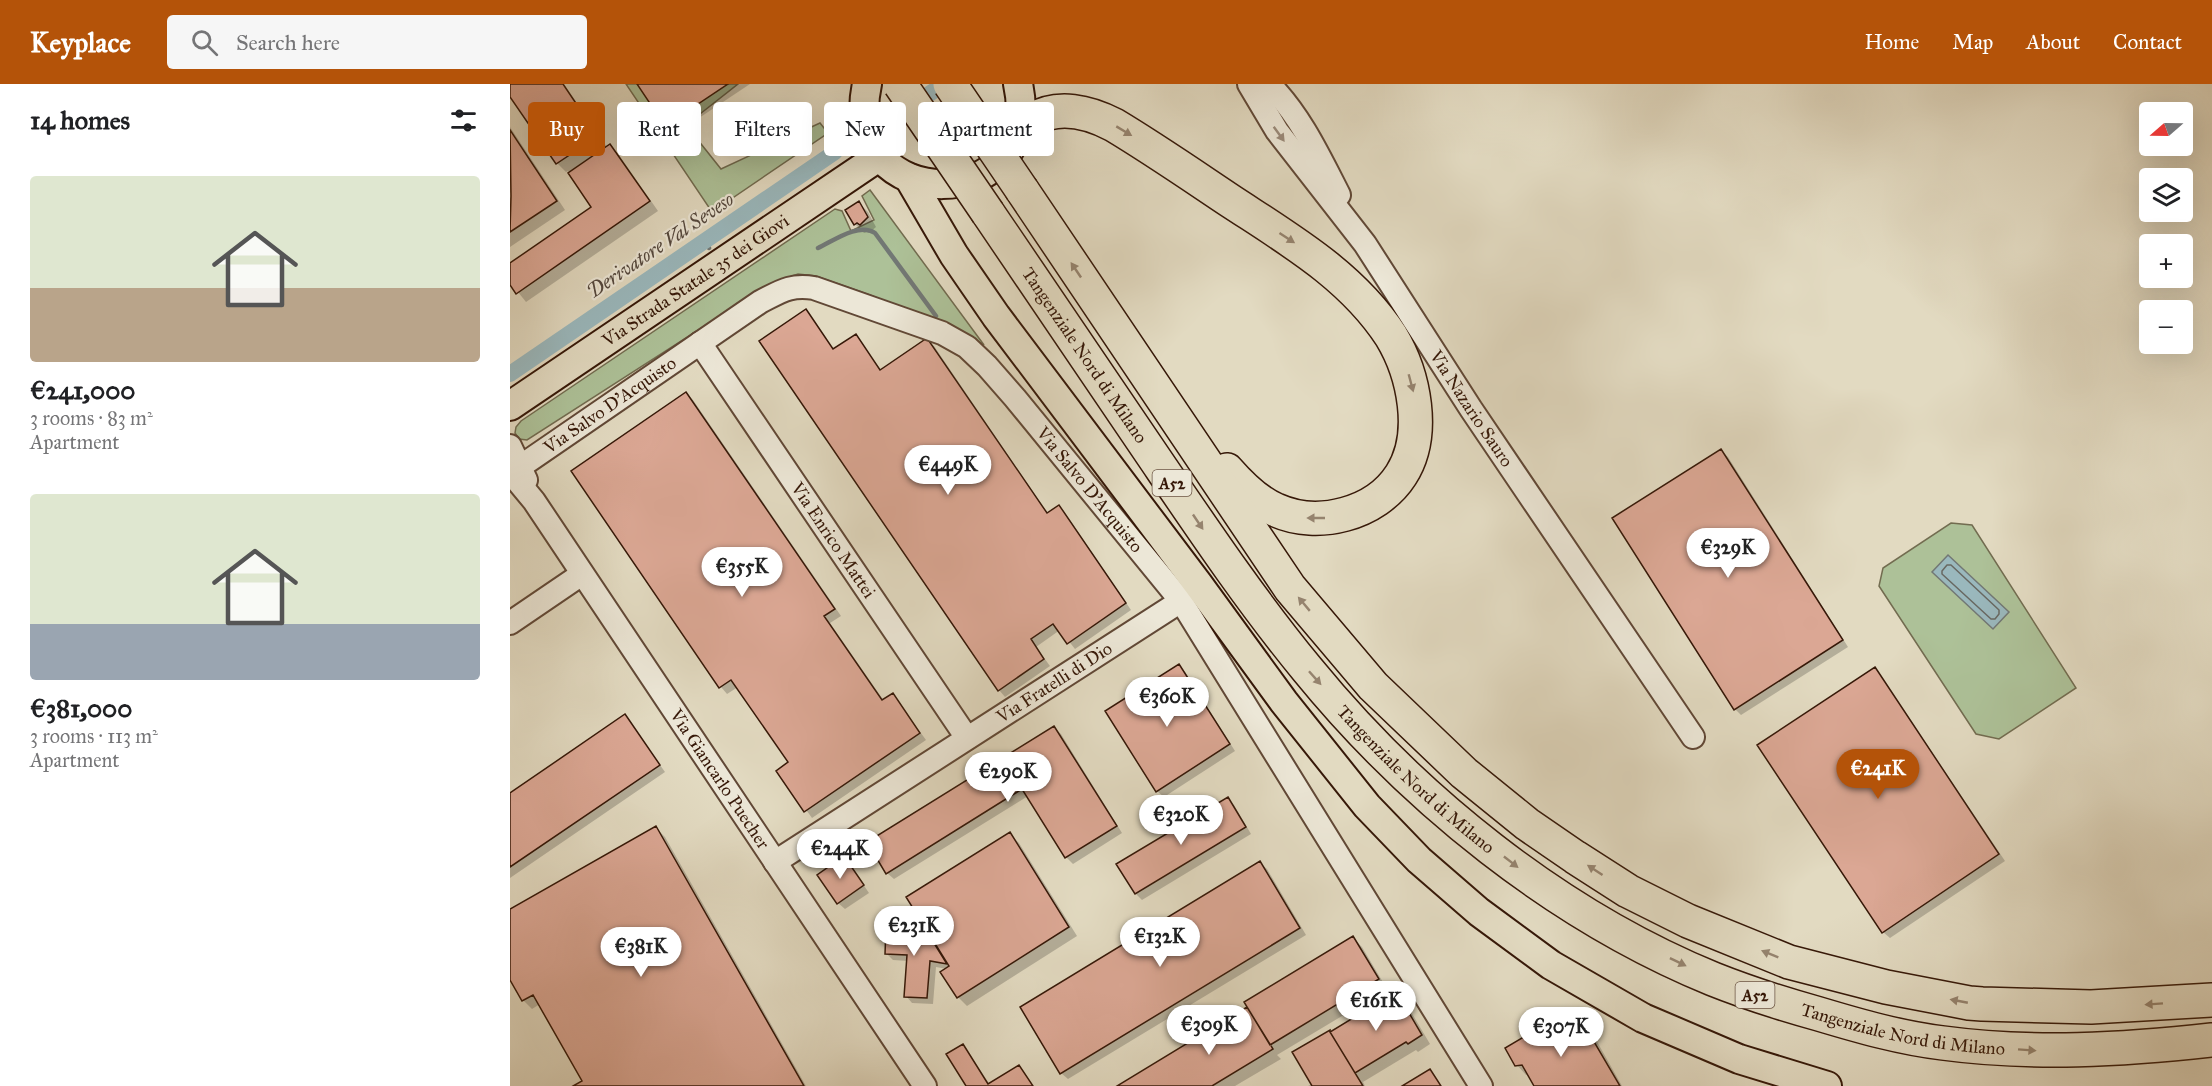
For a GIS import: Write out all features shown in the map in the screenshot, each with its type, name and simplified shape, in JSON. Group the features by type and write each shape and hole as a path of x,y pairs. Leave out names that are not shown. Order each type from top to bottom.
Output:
{"highway":[{"name":"Tangenziale Nord di Milano","path":"900,84 1239,582 1308,671 1372,741 1433,802 1528,875 1619,933 1710,977 1764,998 1852,1024 1943,1043 2048,1051 2138,1049 2212,1040"},
{"name":"Tangenziale Nord di Milano","path":"950,84 1290,588 1373,686 1464,773 1518,817 1628,891 1688,921 1789,962 1886,987 1969,1003 2091,1007 2212,999"},
{"path":"1054,113 1068,111 1099,118 1129,135 1292,242 1337,274 1365,302 1391,336 1411,381 1414,399 1414,428 1411,450 1403,472 1387,492 1375,501 1342,515 1323,518 1298,517 1265,505 1239,483 1220,461 1183,408 1098,302"}],"main road":[{"path":"1018,84 1019,102"},
{"path":"880,156 909,178 926,184 944,186 966,182 986,172 1004,156"},
{"name":"Via Strada Statale 35 dei Giovi","path":"510,406 880,156"},
{"path":"909,178 954,255 996,316 1284,702 1367,806 1419,860 1479,912 1551,964 1643,1018 1739,1059 1827,1086"},
{"path":"937,226 934,199 944,186"}],"street":[{"name":"Via Nazario Sauro","path":"1250,84 1276,131 1365,244 1471,409 1694,737"},
{"path":"1269,84 1298,120 1365,244"},
{"name":"Via Salvo D'Acquisto","path":"514,471 760,302 788,288 802,286 814,288 942,333 967,347 987,366 1181,602 1481,1086"},
{"name":"Via Enrico Mattei","path":"700,343 967,738"},
{"name":"Via Giancarlo Puecher","path":"510,446 514,471 925,1086"},
{"path":"510,623 582,574"},
{"name":"Via Fratelli di Dio","path":"775,862 1181,602"}],"green space":[{"path":"626,84 738,84 701,113 701,102 638,102"},
{"path":"820,123 824,128 824,136 812,144 812,127"},
{"path":"701,144 721,169 749,156 794,156 712,212 674,156 701,156"},
{"path":"870,190 984,345 951,328 870,295 816,276 798,274 770,284 527,440 519,439 515,433 521,421 835,209 842,211 851,231 874,220 862,196"},
{"path":"1951,523 1972,525 2076,688 1999,739 1976,734 1879,586 1883,568"}],"water":[{"path":"1948,555 2009,612 1993,629 1932,572"}],"building":[{"path":"510,84 563,84 575,102 528,102 528,123 510,97"},
{"path":"637,84 728,84 701,102 649,102"},
{"path":"510,130 557,201 510,232 511,196"},
{"path":"610,144 650,201 516,294 510,285 510,263 591,207 568,173 593,156 605,156 605,147"},
{"path":"551,156 568,156 556,164"},
{"path":"859,201 868,217 860,225 857,223 854,225 845,210"},
{"path":"806,309 833,349 856,334 880,370 927,338 1047,513 1059,505 1126,603 1067,644 1053,624 1031,639 1044,659 998,691 759,341"},
{"path":"686,392 835,609 824,616 882,700 893,693 920,733 804,812 776,771 788,762 731,680 719,688 571,471"},
{"path":"1721,449 1843,640 1734,710 1612,518"},
{"path":"1179,664 1230,744 1156,792 1105,711"},
{"path":"1875,667 1999,854 1882,933 1757,745"},
{"path":"625,714 660,765 510,867 510,793"},
{"path":"1054,726 1117,826 1065,858 1022,789 886,874 867,842"},
{"path":"1228,797 1246,827 1135,894 1116,864"},
{"path":"656,826 804,1086 573,1086 582,1081 533,995 522,1001 510,980 510,909"},
{"path":"1010,832 1069,927 957,998 940,972 949,966 906,897"},
{"path":"844,856 864,885 837,904 817,875"},
{"path":"1260,861 1300,928 1060,1074 1020,1007"},
{"path":"913,919 919,919 947,964 930,961 927,998 904,997 907,955 885,954 886,928 906,929 906,935 912,936"},
{"path":"1353,936 1379,979 1270,1045 1244,1002"},
{"path":"1395,989 1422,1035 1408,1044 1406,1042 1355,1073 1330,1032 1381,1001 1379,999"},
{"path":"1247,1007 1273,1049 1212,1086 1117,1086"},
{"path":"1558,1017 1568,1033 1586,1028 1620,1086 1534,1086 1522,1065 1515,1066 1505,1048"},
{"path":"1330,1030 1363,1086 1312,1086 1292,1052"},
{"path":"963,1044 988,1084 1019,1065 1033,1086 966,1086 946,1054"},
{"path":"1430,1069 1441,1086 1402,1086"}],"waterway":[{"name":"Derivatore Val Seveso","path":"906,109 944,84"},
{"name":"Derivatore Val Seveso","path":"510,374 829,156"},
{"path":"818,248 854,231 869,230 875,233 936,316"},
{"path":"705,242 709,248"}]}
